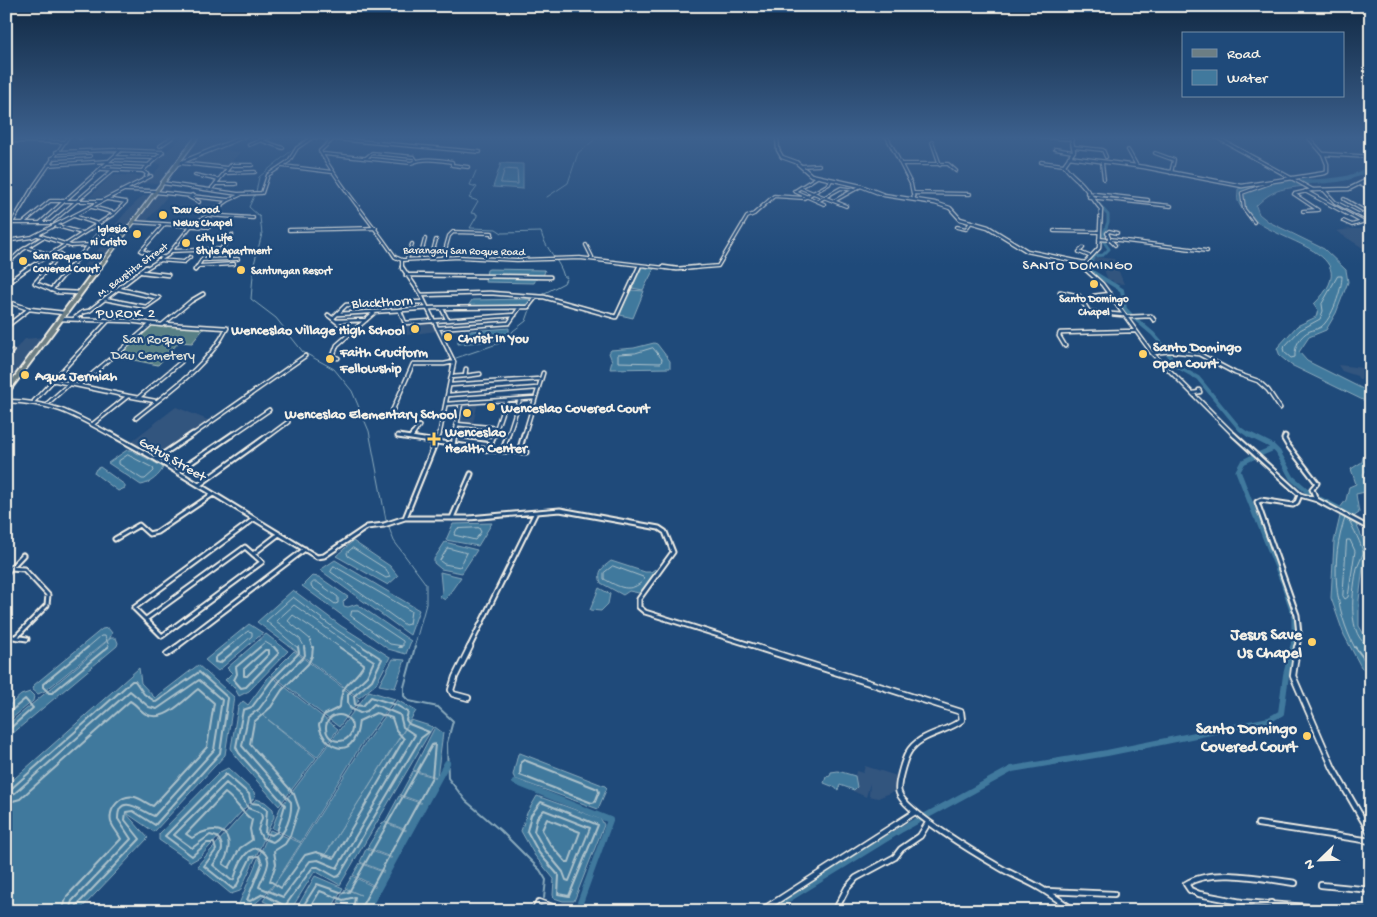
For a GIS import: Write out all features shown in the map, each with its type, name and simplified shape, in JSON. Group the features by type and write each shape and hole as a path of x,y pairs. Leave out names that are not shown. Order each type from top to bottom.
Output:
{"main road":[{"path":"6,392 165,180"}],"street":[{"path":"6,233 39,180"},
{"path":"40,223 89,180"},
{"path":"51,223 102,180"},
{"path":"6,240 24,239 37,235 144,180"},
{"path":"211,188 219,180"},
{"path":"162,183 211,188 242,194 257,194 264,193 266,180"},
{"name":"Barangay San Roque Road","path":"338,180 376,228 395,257 402,260 442,257 485,257 516,260 591,259 684,269 718,266 746,217 754,214 774,196 801,198 807,196"},
{"path":"814,180 794,191 824,204"},
{"path":"807,196 829,184 831,180 861,186 884,195 914,199 950,208 960,218 988,227 1027,251 1085,263 1089,256 1098,250 1102,240 1099,232 1102,216 1101,209 1077,180"},
{"path":"908,180 914,193 914,199"},
{"path":"1210,180 1236,185 1270,183"},
{"path":"1254,222 1242,208 1240,202 1242,193 1283,180"},
{"path":"1295,180 1313,190"},
{"path":"1303,211 1318,210 1294,194 1313,190 1348,190 1362,185 1369,180"},
{"path":"216,184 236,184"},
{"path":"1362,185 1371,188"},
{"path":"833,201 861,186"},
{"path":"801,188 846,206"},
{"path":"818,201 841,188 854,190"},
{"path":"124,190 229,200"},
{"path":"1324,190 1335,202 1371,221"},
{"path":"1305,191 1362,222 1353,226 1343,221"},
{"path":"914,193 970,194"},
{"path":"1087,193 1148,200"},
{"name":"M. Baustita Street","path":"75,318 82,312 89,311 172,251 190,227 206,215 242,194"},
{"path":"192,195 189,197 199,202"},
{"path":"1090,197 1171,206"},
{"path":"1344,199 1366,212 1361,216"},
{"path":"6,284 48,254 99,224 115,213 126,202 105,200 49,201 23,223"},
{"path":"92,207 115,213"},
{"path":"206,215 253,218"},
{"path":"74,216 99,224"},
{"path":"133,222 209,227"},
{"path":"957,227 966,229 971,222"},
{"path":"13,223 51,223 82,234"},
{"path":"164,257 141,251 165,224"},
{"path":"289,230 376,228"},
{"path":"1054,231 1099,232"},
{"path":"1115,246 1107,233 1109,231 1117,232"},
{"path":"442,257 449,236 453,232 492,233 492,235"},
{"path":"51,290 98,234"},
{"path":"37,235 65,245 88,245"},
{"path":"172,251 221,249 232,235"},
{"path":"6,265 26,247 43,237"},
{"path":"420,258 425,239"},
{"path":"430,258 436,240"},
{"path":"1102,240 1208,251"},
{"path":"407,259 412,244"},
{"path":"586,245 592,256 591,259"},
{"path":"26,247 48,254"},
{"path":"1083,248 1079,252 1089,256"},
{"path":"195,270 208,250"},
{"path":"61,254 35,283 51,290 80,293"},
{"path":"157,260 184,262 190,257"},
{"path":"202,260 238,259"},
{"path":"402,260 400,266 421,295 454,362 438,443 405,518 452,518 560,510 659,528 665,532 673,552 660,574 640,596 639,607 645,612 961,712 962,720 953,727 927,735 908,752 899,781 898,792 904,802 927,822 1000,868 1045,891 1075,911"},
{"path":"1077,262 1102,284 1152,352 1223,425 1300,495 1317,500 1371,529"},
{"path":"198,266 234,264"},
{"path":"421,295 490,293 538,297 616,317 640,265"},
{"path":"142,272 168,275"},
{"path":"406,275 550,277"},
{"path":"105,299 146,307 159,298 118,289"},
{"path":"1060,292 1079,296 1089,312 1124,316 1151,316 1154,320"},
{"path":"164,324 191,301 203,294"},
{"path":"1094,296 1110,294"},
{"path":"437,328 510,322 521,307 528,307 533,299 538,297"},
{"path":"6,305 8,301 29,309 64,313"},
{"path":"334,320 346,306 424,302"},
{"name":"Blackthorn","path":"338,314 427,309 521,307"},
{"path":"6,328 29,309"},
{"path":"442,309 447,319"},
{"path":"400,311 405,323 515,315"},
{"path":"338,358 333,356 334,351 375,312"},
{"path":"328,315 351,333"},
{"path":"486,324 487,316"},
{"path":"61,319 75,318 227,328 224,337 217,346 136,418"},
{"path":"33,401 108,320"},
{"path":"334,320 366,320"},
{"path":"114,356 151,324"},
{"path":"1065,346 1059,336 1060,333 1136,330"},
{"path":"6,358 12,351"},
{"path":"1152,352 1170,351 1200,354 1235,373 1258,380 1268,390 1280,408"},
{"path":"156,459 244,400 304,356"},
{"path":"79,385 109,360"},
{"path":"139,397 181,362"},
{"path":"390,416 413,364 444,364 454,362"},
{"path":"465,376 466,369"},
{"path":"519,452 543,373"},
{"path":"451,376 480,374"},
{"path":"450,385 540,379"},
{"path":"52,380 156,401"},
{"path":"47,404 70,384"},
{"path":"448,395 537,388"},
{"path":"1193,394 1200,392 1199,390"},
{"path":"93,424 128,396"},
{"path":"446,404 535,398"},
{"path":"503,451 520,399"},
{"name":"Gatus Street","path":"6,400 33,401 68,411 156,459 320,557 330,553 367,527 384,525 405,518"},
{"path":"489,450 506,400"},
{"path":"453,445 461,403"},
{"path":"178,472 269,410"},
{"path":"199,485 288,422"},
{"path":"456,424 497,428"},
{"path":"411,438 419,426"},
{"path":"455,435 492,440"},
{"path":"398,436 489,450 526,452"},
{"path":"1285,436 1284,439 1287,444 1317,483 1312,489 1317,500"},
{"path":"452,518 471,474"},
{"path":"115,539 139,525 149,534 157,532 213,494"},
{"path":"1300,495 1297,502 1293,505 1261,500 1257,502 1257,506 1298,615 1298,634 1293,676 1333,768 1371,834"},
{"path":"468,698 453,694 451,690 455,677 535,513"},
{"path":"146,619 245,547 262,562 162,636 134,608 254,519"},
{"path":"253,554 279,534"},
{"path":"167,654 305,549"},
{"path":"6,573 22,555"},
{"path":"10,568 24,569 48,595 47,605 16,637"},
{"path":"6,636 27,639"},
{"path":"761,911 916,813"},
{"path":"835,911 847,888 856,878 895,858 901,849 920,836 927,822"},
{"path":"1258,824 1371,841"},
{"path":"1295,883 1208,876 1191,879 1186,884 1190,890 1199,894 1241,902 1361,911"},
{"path":"1321,886 1371,890"},
{"path":"1045,891 1114,894"},
{"path":"534,911 538,902 563,911"},
{"path":"1232,911 1241,902"},
{"path":"1270,903 1273,911"}],"shaded area":[{"path":"107,180 143,180 109,197 89,197"},
{"path":"146,180 162,180 159,183 138,184"},
{"path":"164,184 174,184 166,192 170,193 146,222 135,222"},
{"path":"151,195 91,275 75,275 105,242 114,226 127,211 143,196"},
{"path":"1371,229 1371,253 1336,231"},
{"path":"1096,257 1114,259 1124,284 1108,280 1103,267 1093,266 1091,262"},
{"name":"Wenceslao Village High School","path":"432,321 437,331 391,337 393,329 397,326"},
{"path":"45,337 6,389 6,359 25,339"},
{"path":"1338,365 1371,369 1371,380 1359,379 1357,376 1342,371"},
{"name":"Wenceslao Elementary School","path":"478,403 473,423 457,424 461,404"},
{"path":"176,407 210,421 160,456 155,456 129,443"},
{"path":"865,766 897,776 895,791 878,798 869,796 870,783 866,797 853,791 856,784 856,771 863,773"}],"green space":[{"name":"San Roque Dau Cemetery","path":"150,325 205,327 192,343 179,342 158,365 114,356"}],"water":[{"path":"495,180 523,180 523,189 493,187"},
{"path":"1282,180 1293,180 1305,186 1283,189 1273,193 1256,206 1259,214 1269,222 1324,249 1346,270 1348,282 1336,313 1326,330 1309,337 1299,352 1307,361 1371,393 1371,404 1291,365 1280,356 1277,348 1297,326 1316,317 1318,310 1314,304 1329,284 1330,269 1321,256 1305,246 1265,227 1248,215 1238,201 1238,189"},
{"path":"642,267 654,269 643,290 632,288"},
{"path":"487,270 545,271 543,276 537,278 534,283 485,282"},
{"path":"630,290 644,291 633,318 620,315"},
{"path":"530,299 529,303 525,305 468,306 472,300"},
{"path":"509,328 509,334 491,341 458,344 458,332"},
{"path":"657,344 670,361 670,368 610,369 612,361 609,353 611,350 634,348"},
{"path":"127,450 131,450 163,467 162,470 154,479 141,485 108,463"},
{"path":"1371,453 1371,465 1363,474 1370,491 1356,494 1359,513 1353,517 1369,553 1364,559 1359,600 1359,626 1371,646 1371,674 1361,667 1344,635 1331,598 1334,542 1341,512 1340,508 1346,500 1349,487 1356,484 1351,469 1362,462 1363,457"},
{"path":"100,467 125,485 125,488 118,491 94,473"},
{"path":"492,523 478,546 446,540 453,524"},
{"path":"353,541 390,566 398,576 388,585 336,556"},
{"path":"445,542 477,550 462,573 441,569 434,563 434,559"},
{"path":"335,560 419,610 410,635 320,570"},
{"path":"611,561 645,572 651,572 655,569 657,573 639,593 629,591 623,595 601,583 601,570"},
{"path":"440,572 461,577 445,600 439,596 442,593"},
{"path":"312,576 319,577 348,597 343,602 344,606 348,607 357,604 411,641 406,654 388,649 302,586"},
{"path":"599,588 610,594 608,604 601,611 590,610"},
{"path":"293,590 341,626 390,657 376,684 359,698 257,622"},
{"path":"249,624 263,633 218,671 205,660"},
{"path":"108,628 112,633 110,638 45,691 38,694 33,690 34,685 102,629"},
{"path":"266,634 288,651 249,691 239,696 234,687 225,680 232,673 227,668"},
{"path":"111,638 116,638 117,646 6,739 6,726"},
{"path":"294,651 359,700 339,727 271,674"},
{"path":"393,659 405,660 395,688 379,685"},
{"path":"198,665 234,697 225,755 154,832 125,812 148,838 79,911 6,911 6,786 139,668 141,683 155,698"},
{"path":"270,675 338,729 317,757 257,711 316,758 279,806 235,756 231,748 238,707 243,701 248,705"},
{"path":"369,691 395,699 361,745 301,842 272,828 280,808"},
{"path":"30,692 34,696 33,701 6,723 6,708 21,695"},
{"path":"397,700 416,711 323,858 411,720 433,727 340,885 315,871 290,911 285,911 263,901 363,746"},
{"path":"435,727 443,733 437,777 413,770"},
{"path":"520,753 605,786 607,788 598,809 515,779 513,775 518,754"},
{"path":"228,768 254,792 255,797 200,857 191,862 159,840 159,834 220,772"},
{"path":"413,771 437,778 423,803 400,795"},
{"path":"838,771 855,776 857,787 854,790 840,785 838,790 824,783 826,777 830,776 831,772"},
{"path":"399,796 423,804 409,831 385,822"},
{"path":"537,796 601,819 604,825 574,901 563,901 554,898 554,879 535,856 521,831 527,813"},
{"path":"256,799 265,802 273,809 274,817 240,891 231,894 197,866"},
{"path":"383,822 409,832 393,858 367,848"},
{"path":"270,830 301,843 265,895 246,909 236,911"},
{"path":"366,849 393,859 385,872 360,862"},
{"path":"360,863 385,873 377,887 353,875"},
{"path":"315,876 343,888 330,911 295,911"},
{"path":"352,876 376,888 363,911 338,902 345,889 361,895 345,888"}],"waterway":[{"path":"258,180 256,192 249,207 260,217 262,234 254,264 251,299 276,318 303,352 334,369 352,391 369,431 386,520 394,541 426,584 426,604 414,648"},
{"path":"472,180 470,185 477,187 469,198 478,201 471,213 477,214 477,216 470,228 496,229 502,233 541,232 564,277 567,277 564,283 541,295"},
{"path":"547,197 568,183 569,180"},
{"path":"1291,182 1334,180"},
{"path":"1086,269 1081,265 1090,264 1094,256 1103,255 1109,249 1102,239 1108,222 1108,215 1095,200"},
{"path":"1084,267 1122,290 1125,309 1131,315"},
{"path":"456,358 506,341 513,331 526,321 532,304"},
{"path":"1133,317 1153,334 1167,350"},
{"path":"1168,352 1173,364 1198,378 1240,429 1250,436"},
{"path":"1248,434 1274,448"},
{"path":"1260,454 1274,448"},
{"path":"1274,448 1292,478 1313,496"},
{"path":"1256,517 1238,471 1243,462 1257,455"},
{"path":"1320,499 1346,512"},
{"path":"1258,520 1282,580"},
{"path":"1283,582 1292,610"},
{"path":"1294,617 1294,630"},
{"path":"1293,648 1294,635"},
{"path":"415,647 404,687 404,696 409,701 438,707 453,721 447,743 448,778 466,801 501,831 540,870 546,880 544,898"},
{"path":"769,911 902,829 1012,769 1107,753 1269,720 1281,713 1286,675 1293,647"},
{"path":"366,911 447,763"},
{"path":"515,782 610,820 577,911"},
{"path":"538,911 539,909 546,911"}],"place":[{"name":"Dau Good News Chapel","path":"163,215"},
{"name":"Iglesia ni Cristo","path":"137,234"},
{"name":"City Life Style Apartment","path":"186,243"},
{"name":"San Roque Dau Covered Court","path":"23,261"},
{"name":"Santungan Resort","path":"241,270"},
{"name":"Santo Domingo Chapel","path":"1094,284"},
{"name":"Wenceslao Village High School","path":"415,329"},
{"name":"Christ In You","path":"448,337"},
{"name":"Santo Domingo Open Court","path":"1143,354"},
{"name":"Faith Cruciform Fellowship","path":"330,359"},
{"name":"Aqua Jermiah","path":"25,375"},
{"name":"Wenceslao Covered Court","path":"491,407"},
{"name":"Wenceslao Elementary School","path":"467,413"},
{"name":"Wenceslao Health Center","path":"434,439"},
{"name":"Jesus Save Us Chapel","path":"1312,642"},
{"name":"Santo Domingo Covered Court","path":"1307,736"}],"district":[{"name":"SANTO DOMINGO","path":"1078,264"},
{"name":"PUROK 2","path":"126,312"}]}
